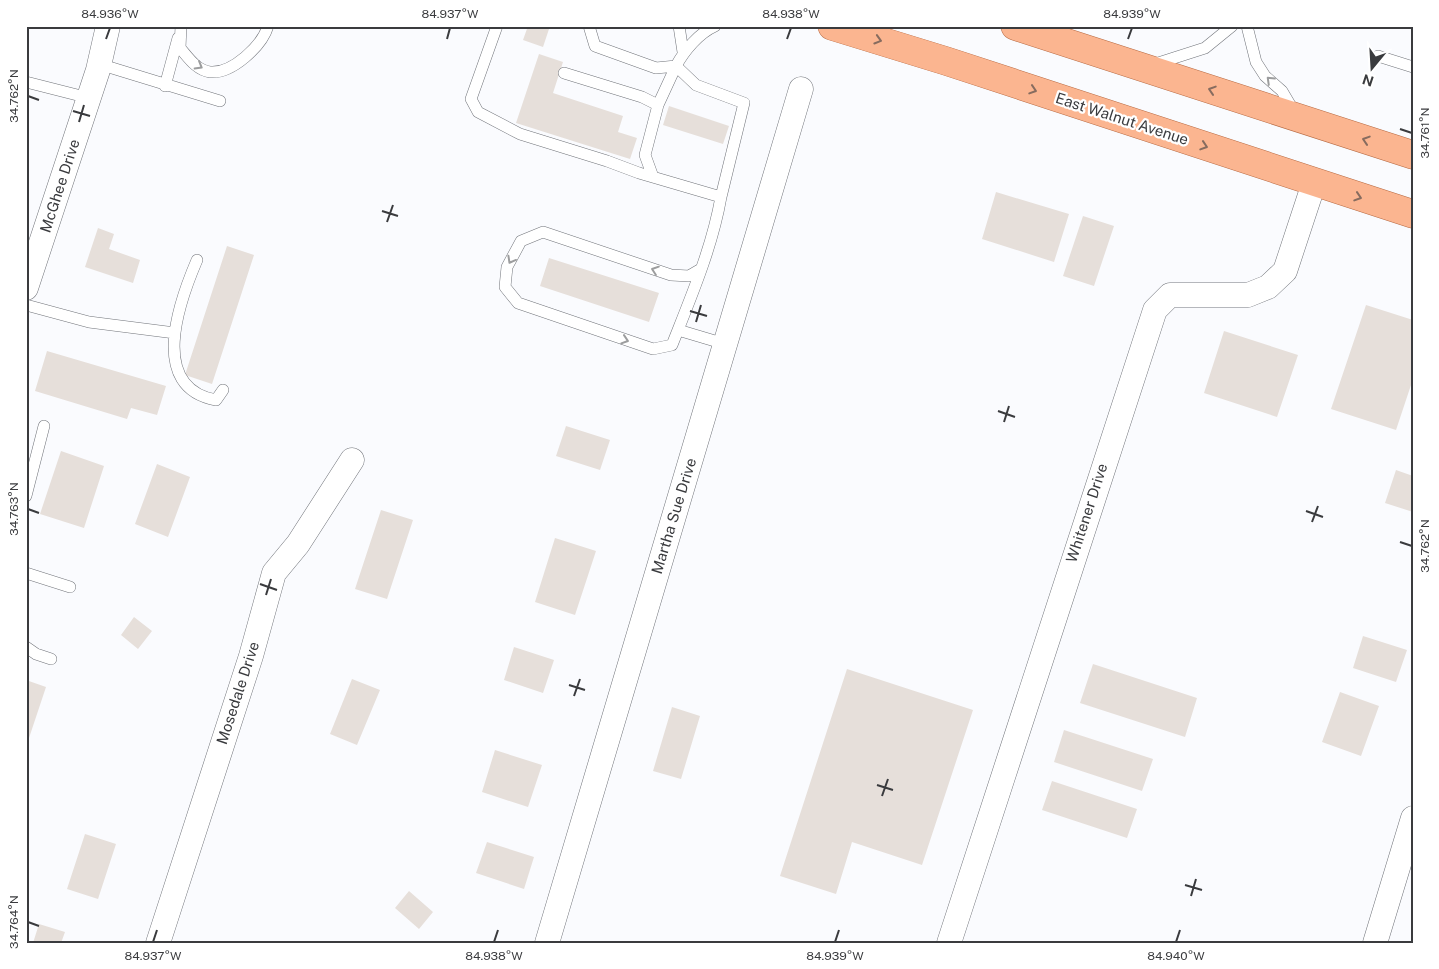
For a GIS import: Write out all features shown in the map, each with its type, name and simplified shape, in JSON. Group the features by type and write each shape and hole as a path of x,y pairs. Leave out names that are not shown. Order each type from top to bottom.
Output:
{"main road":[{"name":"East Walnut Avenue","path":"832,26 946,61 1413,214"},
{"path":"1016,26 1413,155"}],"street":[{"name":"McGhee Drive","path":"26,288 89,98 108,26"},
{"name":"Martha Sue Drive","path":"548,943 801,89"},
{"name":"Whitener Drive","path":"949,943 1155,310 1170,295 1248,295 1268,287 1285,271 1314,183"},
{"name":"Mosedale Drive","path":"158,943 251,656 274,573 298,544 352,460"},
{"path":"1375,943 1413,818"}],"lane":[{"path":"180,30 180,48 195,65 210,72 227,69 255,49 266,34 268,26"},
{"path":"497,26 471,99 478,112 520,134 721,197"},
{"path":"589,26 595,46 656,68 676,66 696,85 744,103 721,197 715,231 701,269 678,330 672,345 653,349 518,302 505,287 507,266 522,241 543,232 670,275 689,276 701,269"},
{"path":"679,26 683,52"},
{"path":"653,177 644,155 658,105 683,52 715,26"},
{"path":"1144,68 1204,48 1232,26"},
{"path":"1247,26 1256,62 1265,76 1282,91 1299,119"},
{"path":"164,86 180,30"},
{"path":"1378,56 1413,67"},
{"path":"99,64 164,86 220,101"},
{"path":"564,73 658,105"},
{"path":"26,82 89,98"},
{"path":"197,260 181,299 174,352 181,378 199,397 216,400 223,390"},
{"path":"26,304 89,322 175,333"},
{"path":"678,330 725,344"},
{"path":"26,496 44,426"},
{"path":"26,573 70,587"},
{"path":"26,647 36,654 51,659"}],"building":[{"path":"528,26 550,26 543,47 523,40"},
{"path":"539,54 563,62 553,93 623,116 618,132 637,138 630,159 516,123"},
{"path":"669,106 729,126 723,144 663,125"},
{"path":"996,192 1069,214 1054,262 982,239"},
{"path":"1083,216 1114,226 1094,286 1063,276"},
{"path":"98,228 114,234 109,249 140,260 133,283 85,267"},
{"path":"227,246 254,255 212,384 185,375"},
{"path":"549,258 659,293 649,322 540,286"},
{"path":"1366,305 1413,320 1413,379 1396,430 1331,409"},
{"path":"1224,331 1298,355 1277,417 1204,393"},
{"path":"47,351 166,386 157,415 131,408 127,419 35,391"},
{"path":"566,426 610,440 600,470 556,456"},
{"path":"61,451 104,466 84,528 40,514"},
{"path":"157,464 190,477 168,537 135,524"},
{"path":"1396,470 1413,476 1413,512 1385,503"},
{"path":"381,510 413,520 387,599 355,589"},
{"path":"555,538 596,551 575,615 535,602"},
{"path":"134,617 152,631 138,649 121,635"},
{"path":"1363,636 1407,650 1396,682 1353,668"},
{"path":"514,647 554,660 543,693 504,680"},
{"path":"1093,664 1197,698 1185,737 1080,703"},
{"path":"847,669 973,710 922,865 852,842 836,894 780,876"},
{"path":"352,679 380,690 357,745 330,734"},
{"path":"26,680 46,687 27,744 26,744"},
{"path":"1340,692 1379,706 1361,756 1322,742"},
{"path":"672,707 700,716 681,779 653,771"},
{"path":"1064,730 1153,759 1142,791 1054,762"},
{"path":"495,750 542,765 528,807 482,792"},
{"path":"1052,781 1137,809 1127,838 1042,810"},
{"path":"85,834 116,844 98,899 67,889"},
{"path":"487,842 534,857 524,889 476,873"},
{"path":"409,891 433,912 419,929 395,908"},
{"path":"39,924 65,932 61,943 33,943"}]}
